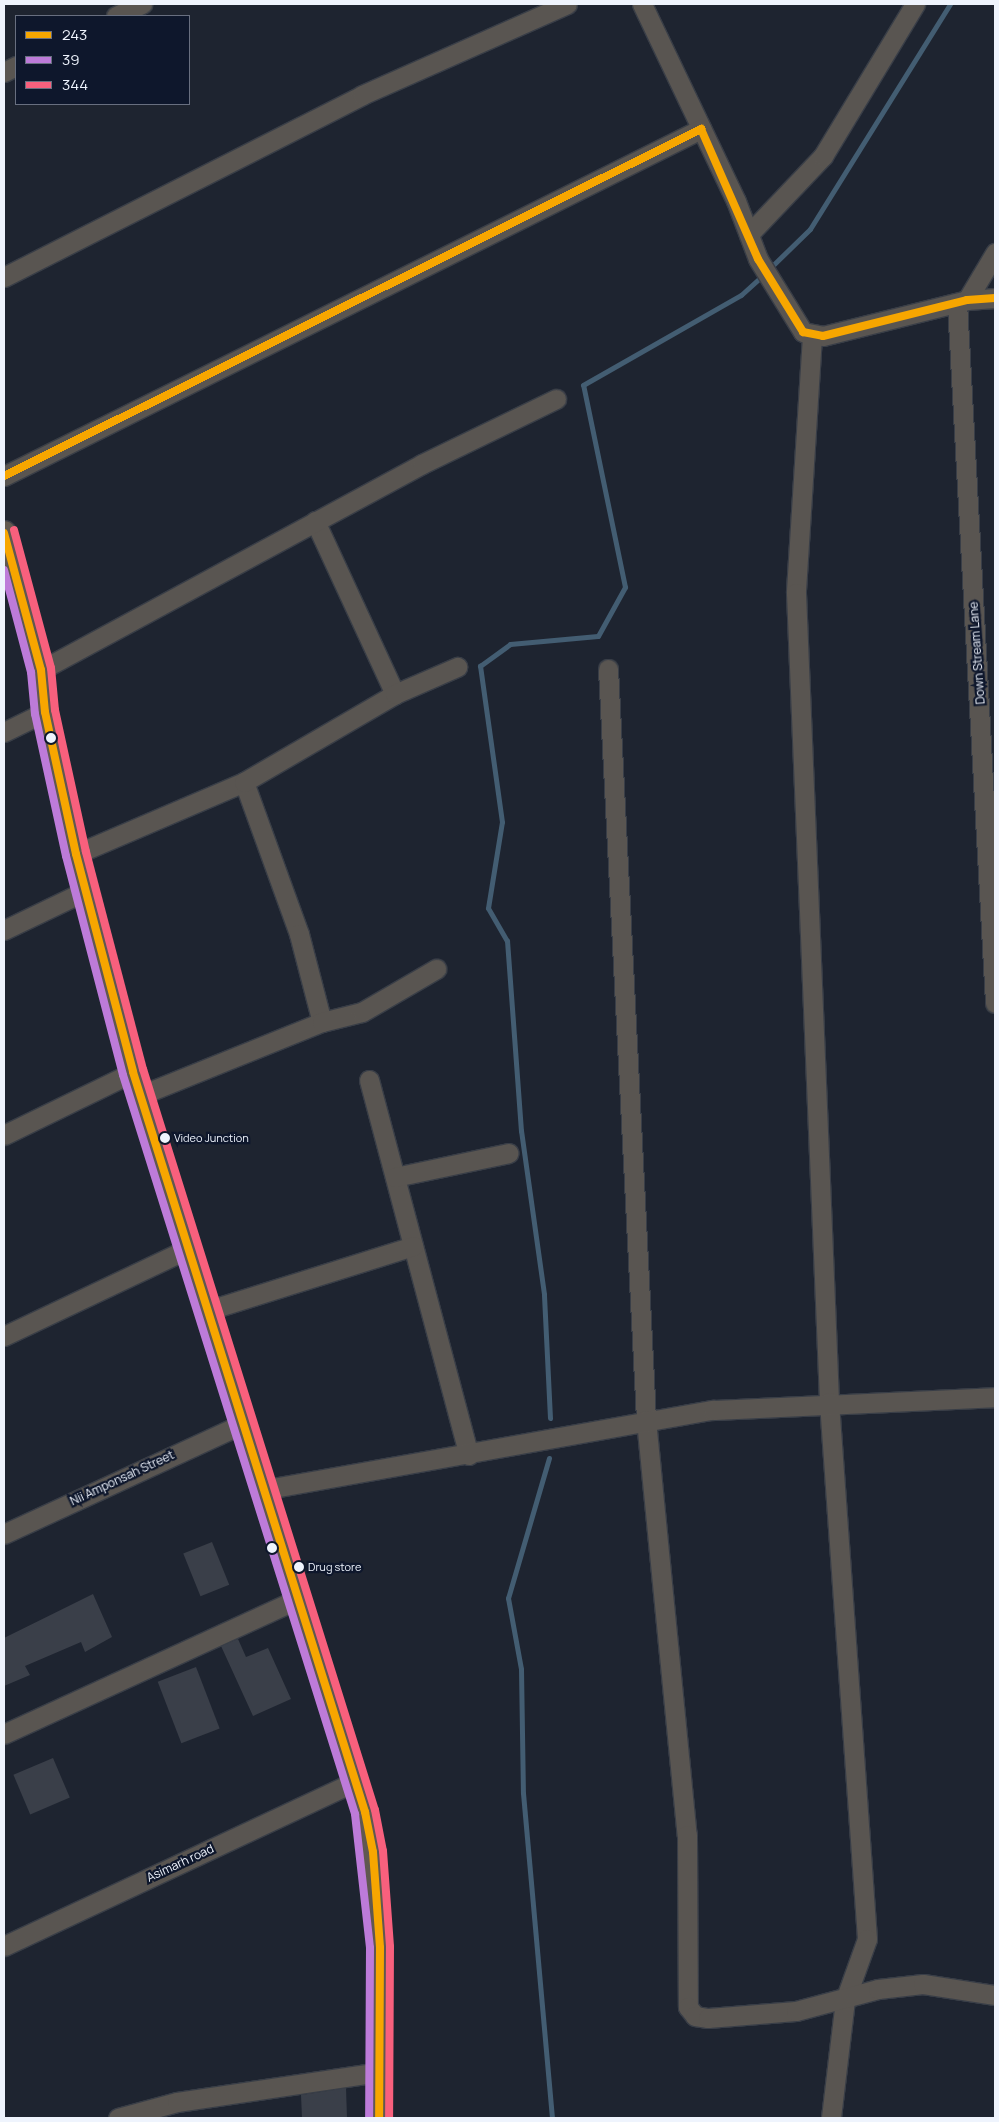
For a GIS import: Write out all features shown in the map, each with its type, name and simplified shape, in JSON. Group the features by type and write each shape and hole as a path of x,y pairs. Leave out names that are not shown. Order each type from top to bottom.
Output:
{"main road":[{"path":"4,533 41,670 45,712 76,854 87,890 133,1072 189,1248 262,1490 356,1781 374,1852 377,1892 379,2072 383,2117"}],"street":[{"path":"118,15 142,4"},
{"path":"4,277 362,95 566,4"},
{"path":"642,4 701,128 758,258 802,332 812,336 962,302 995,298"},
{"path":"749,234 822,156 915,4"},
{"path":"4,476 701,128"},
{"path":"962,302 995,253"},
{"name":"Down Stream Lane","path":"962,302 995,1002"},
{"path":"812,336 796,593 829,1402 867,1939 844,2000 831,2118"},
{"path":"41,670 315,521 556,399"},
{"path":"315,521 395,694"},
{"path":"76,854 244,782 395,694 457,667"},
{"path":"608,669 646,1420 687,1835 688,2006 695,2016 708,2018 818,2008 878,1989 923,1984 995,1994"},
{"path":"4,732 45,712"},
{"path":"244,782 298,934 322,1022"},
{"path":"4,930 87,890"},
{"path":"141,1095 322,1022 362,1012 436,969"},
{"path":"4,1135 133,1072"},
{"path":"369,1080 469,1455"},
{"path":"395,1177 509,1153"},
{"path":"208,1310 413,1246"},
{"path":"4,1336 189,1248"},
{"path":"262,1490 469,1455 646,1420 829,1402 995,1397"},
{"name":"Nii Amponsah Street","path":"4,1534 242,1424"},
{"path":"4,1734 297,1599"},
{"name":"Asimarh road","path":"4,1946 356,1781"},
{"path":"118,2118 177,2102 379,2072"}],"building":[{"path":"212,1542 229,1585 200,1596 183,1554"},
{"path":"93,1594 112,1637 85,1652 81,1642 25,1666 30,1675 4,1686 4,1638"},
{"path":"238,1639 246,1657 268,1648 291,1699 253,1716 221,1646"},
{"path":"196,1667 220,1729 181,1743 158,1682"},
{"path":"53,1758 70,1798 30,1814 13,1775"},
{"path":"346,2088 347,2118 302,2118 301,2095"}],"waterway":[{"path":"769,269 810,229 950,4"},
{"path":"550,1418 544,1294 521,1131 507,941 488,908 502,822 480,666 510,644 598,636 625,587 583,385 741,295 763,275"},
{"path":"549,1458 508,1598 521,1669 523,1793 552,2118"}],"transit line":[{"name":"243","path":"4,476 701,129 758,259 803,332 823,336 967,300 995,298"},
{"name":"344","path":"14,530 51,668 55,710 86,852 143,1069 375,1810 383,1851 390,1947 389,2118"},
{"name":"243","path":"4,533 41,670 45,712 76,854 133,1072 365,1812 373,1852 380,1948 379,2118"},
{"name":"39","path":"4,570 31,672 35,714 66,856 123,1075 355,1814 370,1948 369,2118"}],"place":[{"name":"Video Junction","path":"165,1138"},
{"name":"Drug store","path":"299,1567"}]}
